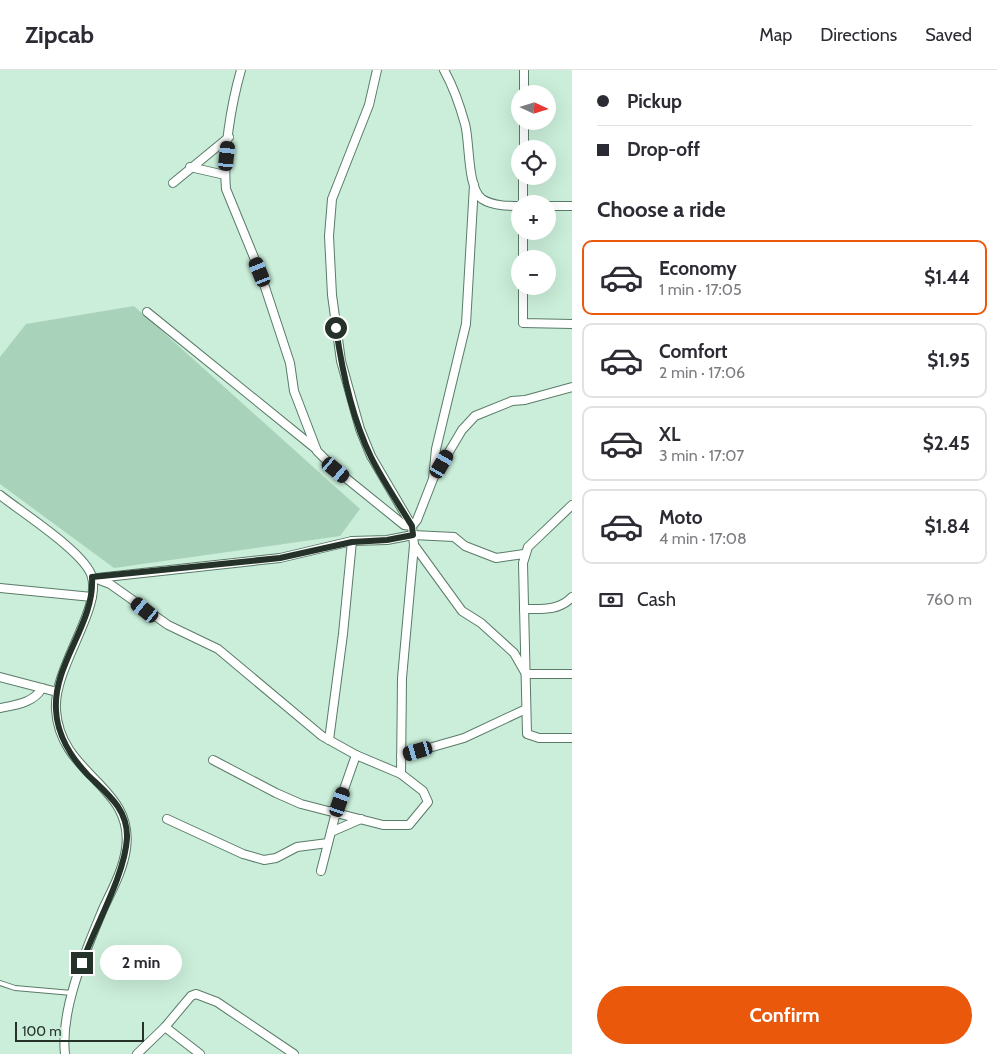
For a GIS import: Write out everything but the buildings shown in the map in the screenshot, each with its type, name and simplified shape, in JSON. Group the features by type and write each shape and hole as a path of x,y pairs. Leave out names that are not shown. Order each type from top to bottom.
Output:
{"street":[{"path":"242,70 229,136 225,175 226,189 260,272 290,363 294,391 317,451"},
{"path":"377,70 369,105 332,199 329,236 332,295 340,361 360,428 371,456 412,526 414,545 402,678 401,774"},
{"path":"433,479 438,440 466,324 474,185 465,125 444,70"},
{"path":"524,70 524,85"},
{"path":"172,183 229,136"},
{"path":"190,167 225,175"},
{"path":"474,185 482,198 490,203 511,205"},
{"path":"556,206 572,206"},
{"path":"523,295 523,324 572,324"},
{"path":"147,312 317,451 336,470 400,524 412,526"},
{"path":"412,526 417,520 433,479 462,430 475,416 512,401 525,400 572,387"},
{"path":"0,495 75,553 95,577 120,591 168,625 218,649 234,660 297,716 330,740 356,755 401,774 426,795 428,802 421,813 405,826 391,826 290,800 214,760"},
{"path":"572,505 536,538 524,554 527,734 533,737 572,738"},
{"path":"95,577 280,558 352,542 387,540 413,535 454,538 465,546 496,558 524,554"},
{"path":"330,740 352,542"},
{"path":"414,545 462,611 481,623 514,653 526,674"},
{"path":"65,1054 66,1024 73,993 94,931 119,875 127,836 119,806 78,764 58,725 56,712 57,692 62,671 92,597 95,577"},
{"path":"0,588 92,597"},
{"path":"524,609 552,609 562,606 572,597"},
{"path":"526,674 572,674"},
{"path":"0,677 57,692"},
{"path":"0,708 27,702 40,693 42,688"},
{"path":"401,756 464,738 526,709"},
{"path":"321,871 336,812 356,755"},
{"path":"167,819 243,854 264,860 276,858 297,847 328,843"},
{"path":"331,832 361,819"},
{"path":"137,1054 166,1027 191,996 201,994 217,1002 294,1054"},
{"path":"166,1027 200,1054"}],"lane":[{"path":"0,983 16,988 73,993"}],"green space":[{"path":"134,306 360,509 340,536 114,568 0,484 0,357 26,324"}],"route":[{"path":"82,963 119,875 126,850 127,836 119,806 78,764 62,735 56,712 55,698 58,685 91,600 93,592 92,577 280,558 352,542 387,540 413,535 412,526 371,456 360,428 340,361 336,328"}]}
